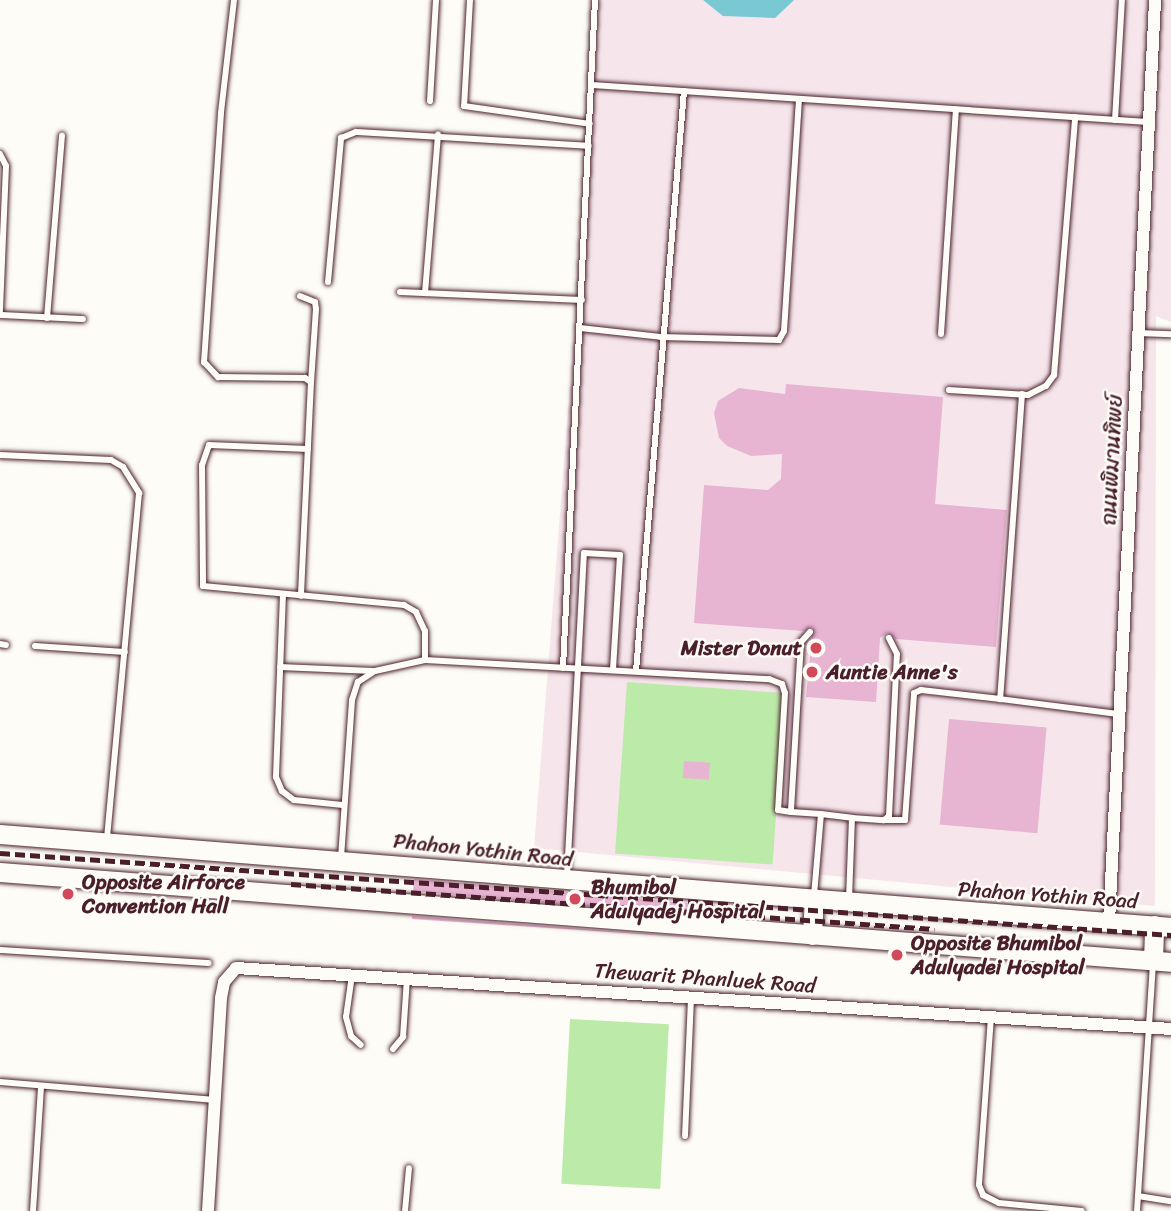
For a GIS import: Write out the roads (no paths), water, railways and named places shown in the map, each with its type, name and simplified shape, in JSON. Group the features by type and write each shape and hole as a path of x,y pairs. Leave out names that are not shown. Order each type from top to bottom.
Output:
{"main road":[{"name":"Phahon Yothin Road","path":"0,834 341,858 566,882 1163,926"},
{"path":"0,872 1162,961 1163,926"},
{"path":"812,935 814,900"}],"street":[{"name":"ถนนพิมานทิพย์","path":"1109,922 1155,0"},
{"name":"Thewarit Phanluek Road","path":"215,1100 221,998 224,982 236,968 1171,1029"},
{"path":"208,1211 215,1100"}],"lane":[{"path":"234,0 221,113 205,362 218,377 305,378 311,383"},
{"path":"430,102 436,0"},
{"path":"470,0 464,106 590,124"},
{"path":"563,668 572,525 595,0"},
{"path":"1115,120 1122,0"},
{"path":"592,85 1148,122"},
{"path":"636,671 661,337 684,92"},
{"path":"580,328 661,337 779,340 784,331 799,99"},
{"path":"941,334 956,109"},
{"path":"949,390 1022,394 1046,386 1054,375 1075,117"},
{"path":"328,282 341,138 356,132 589,146"},
{"path":"425,293 438,135"},
{"path":"47,318 62,136"},
{"path":"0,154 6,166 0,314 83,320"},
{"path":"400,292 582,300"},
{"path":"300,296 315,302 316,309 301,596"},
{"path":"1138,333 1171,334"},
{"path":"1000,699 1022,394"},
{"path":"308,449 209,445 202,465 203,586 404,605 416,612 425,631 425,660"},
{"path":"0,455 111,460 135,481 140,510 106,841"},
{"path":"566,882 584,553 620,555 613,670"},
{"path":"283,594 276,777 282,791 294,800 343,805"},
{"path":"791,812 801,642 810,632"},
{"path":"884,820 889,816 897,654 889,639"},
{"path":"36,646 125,652"},
{"path":"281,667 375,671 425,660 769,679 782,684 785,693 778,810 884,820 905,820 914,693 921,690 1119,714"},
{"path":"341,858 352,700 358,682 375,671"},
{"path":"814,900 821,814"},
{"path":"849,903 852,818"},
{"path":"0,950 209,963"},
{"path":"1137,1211 1149,1028 1162,961"},
{"path":"352,975 346,1017 351,1036 361,1045"},
{"path":"393,1049 403,1037 407,979"},
{"path":"685,1136 691,996"},
{"path":"991,1017 979,1185 983,1195 999,1203 1082,1211"},
{"path":"0,1082 215,1100"},
{"path":"33,1211 41,1086"},
{"path":"405,1211 409,1168"},
{"path":"1138,1196 1171,1201"}],"water":[{"path":"703,0 794,0 775,18 723,16"}],"railway":[{"path":"0,853 1171,935"},
{"path":"291,884 934,929"}],"place":[{"name":"Mister Donut","path":"816,648"},
{"name":"Auntie Anne's","path":"812,672"},
{"name":"Opposite Airforce Convention Hall","path":"68,894"},
{"name":"Bhumibol Adulyadej Hospital","path":"575,899"},
{"name":"Opposite Bhumibol Adulyadei Hospital","path":"897,955"}]}
